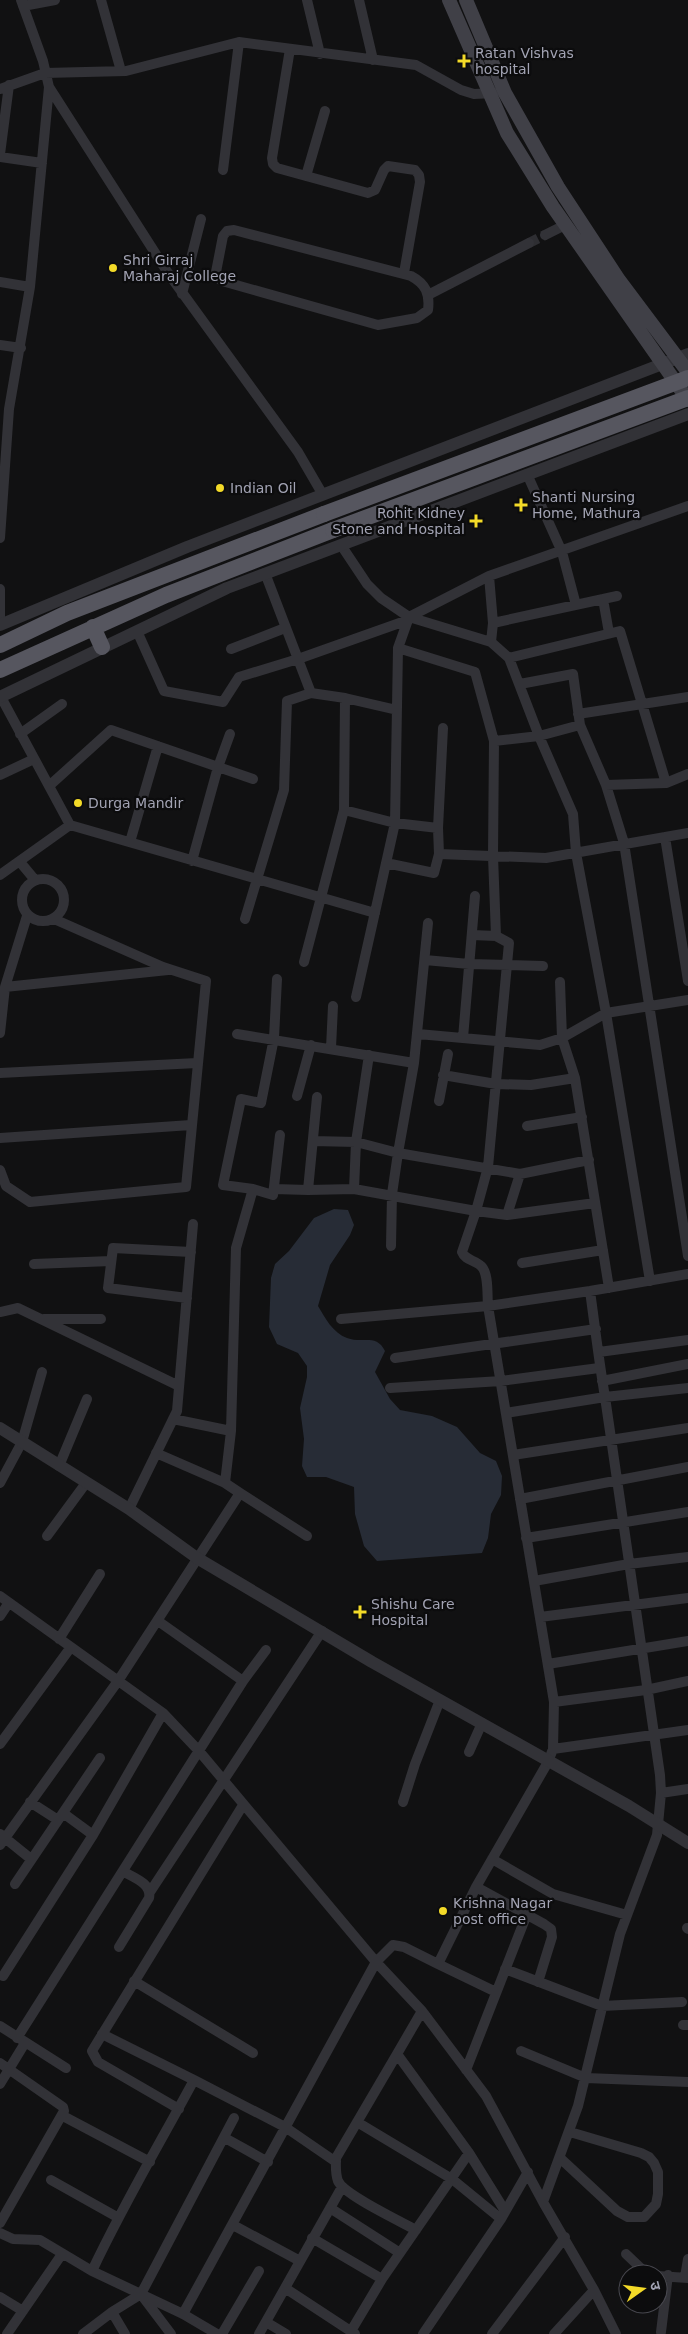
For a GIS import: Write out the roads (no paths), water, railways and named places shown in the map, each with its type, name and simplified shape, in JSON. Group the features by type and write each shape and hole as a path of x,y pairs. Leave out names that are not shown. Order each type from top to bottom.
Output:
{"highway":[{"path":"0,645 65,606 324,514 688,378"},
{"path":"0,670 93,626 175,591 333,530 688,399"},
{"path":"93,626 102,647"}],"main road":[{"path":"449,0 507,133 565,225 688,399"},
{"path":"466,0 505,93 558,187 619,280 683,356 688,372"}],"street":[{"path":"55,0 22,3 49,87 101,171 182,294 298,452 323,495"},
{"path":"101,0 121,71"},
{"path":"308,0 320,54"},
{"path":"359,0 373,60"},
{"path":"223,170 239,42"},
{"path":"42,163 0,155 4,87 45,73 121,71 239,42 416,65 461,90 474,94 505,93"},
{"path":"290,49 272,162 277,168 368,193 375,190 384,170 388,166 412,169 418,172 420,182 404,273"},
{"path":"0,538 9,409 30,287 49,87"},
{"path":"306,176 325,111"},
{"path":"182,294 201,219"},
{"path":"545,235 565,225"},
{"path":"234,230 404,273 421,283 428,295 428,310 421,317 378,325 222,281 218,278 216,272 223,236 227,231 234,230"},
{"path":"428,295 529,243"},
{"path":"0,282 30,287"},
{"path":"0,345 21,348"},
{"path":"0,589 0,625 65,606 187,547 683,356"},
{"path":"375,913 70,825 20,734 4,711 1,697 227,588 688,414"},
{"path":"527,474 562,552 576,605"},
{"path":"137,631 164,691 223,702 239,677 298,659 409,618 489,576 562,552 688,506"},
{"path":"341,544 374,592 409,618 491,642 509,658 520,684 539,736 573,814 576,853 606,1013 650,1281"},
{"path":"265,574 311,693"},
{"path":"489,576 493,623 491,642"},
{"path":"493,623 617,596"},
{"path":"603,599 610,633"},
{"path":"356,997 395,823 398,648 409,618"},
{"path":"231,649 285,628"},
{"path":"509,658 620,631 666,783"},
{"path":"398,648 475,672 494,741 493,856 496,936"},
{"path":"520,684 573,674 580,725 606,784 624,843 688,1256"},
{"path":"245,919 284,790 286,701 311,693 345,698 397,710"},
{"path":"578,714 688,697"},
{"path":"304,962 344,810 345,698"},
{"path":"20,734 62,704"},
{"path":"494,741 539,736 580,725"},
{"path":"386,863 434,873 440,854 438,828 443,728"},
{"path":"49,786 111,730 254,779"},
{"path":"192,860 218,767 230,734"},
{"path":"130,842 158,746"},
{"path":"0,775 34,759"},
{"path":"606,784 666,783 688,774"},
{"path":"344,810 395,823 438,828"},
{"path":"0,875 70,825"},
{"path":"440,854 546,858 688,833"},
{"path":"664,837 688,981"},
{"path":"20,862 35,880"},
{"path":"48,879 58,884 64,894 64,905 59,915 46,922 37,921 27,916 22,905 22,894 35,880 48,879"},
{"path":"463,1038 475,896"},
{"path":"0,1032 5,988 27,916"},
{"path":"0,1170 6,1186 30,1202 186,1187 206,981 172,970 54,919"},
{"path":"391,1246 392,1194 418,1034 428,923"},
{"path":"438,1964 476,1887 548,1762 553,1750 554,1702 494,1345 484,1269 465,1257 462,1252 488,1167 509,944 496,936 472,935"},
{"path":"425,960 507,966 543,966"},
{"path":"5,988 172,970"},
{"path":"277,979 274,1038 261,1103 241,1099 223,1185 253,1189 273,1195 280,1135"},
{"path":"560,982 562,1038 575,1078 609,1288"},
{"path":"418,1034 540,1045 562,1038 606,1013 688,1000"},
{"path":"331,1048 333,1006"},
{"path":"237,1034 274,1038 414,1063"},
{"path":"298,1096 311,1045"},
{"path":"438,1101 448,1054"},
{"path":"354,1189 356,1142 369,1055"},
{"path":"0,1074 197,1063"},
{"path":"443,1075 496,1084 531,1085 575,1078"},
{"path":"308,1190 317,1097"},
{"path":"527,1126 582,1117"},
{"path":"0,1138 191,1125"},
{"path":"313,1141 356,1142 398,1153 520,1174 588,1160"},
{"path":"507,1215 520,1174"},
{"path":"274,1188 308,1190 354,1189 507,1215 595,1203"},
{"path":"225,1483 231,1431 236,1248 253,1189"},
{"path":"129,1509 177,1410 193,1224"},
{"path":"187,1298 108,1288 112,1248 191,1252"},
{"path":"522,1263 603,1250"},
{"path":"34,1264 111,1261"},
{"path":"341,1319 488,1306 688,1274"},
{"path":"543,2202 570,2132 586,2078 620,1934 659,1825 661,1793 605,1397 599,1368 599,1352 590,1291"},
{"path":"0,1312 18,1308 179,1386"},
{"path":"41,1319 101,1319"},
{"path":"396,1358 596,1329"},
{"path":"599,1352 688,1340"},
{"path":"602,1381 688,1364"},
{"path":"390,1388 501,1380 599,1368"},
{"path":"0,1483 22,1442 42,1372"},
{"path":"506,1413 605,1397 688,1388"},
{"path":"58,1466 87,1399"},
{"path":"173,1419 231,1431"},
{"path":"0,1428 129,1509 197,1558 688,1843"},
{"path":"513,1455 688,1428"},
{"path":"156,1453 225,1483 307,1536"},
{"path":"520,1498 688,1467"},
{"path":"47,1536 86,1483"},
{"path":"31,1859 2,1839 118,1681 240,1493"},
{"path":"526,1538 688,1512"},
{"path":"534,1581 629,1564 688,1557"},
{"path":"60,1639 100,1574"},
{"path":"0,1596 8,1604 163,1713 199,1751 376,1962 422,2011 486,2096 543,2202 594,2290 614,2333"},
{"path":"540,1617 688,1598"},
{"path":"0,1616 8,1604"},
{"path":"158,1621 243,1681"},
{"path":"119,1947 149,1898 150,1892 322,1631"},
{"path":"548,1664 688,1641"},
{"path":"0,1744 71,1647"},
{"path":"0,2084 4,2066 243,1681 266,1650"},
{"path":"554,1702 646,1690 688,1681"},
{"path":"403,1802 415,1764 440,1700"},
{"path":"4,1976 93,1835 163,1713"},
{"path":"468,1752 482,1723"},
{"path":"553,1750 688,1730"},
{"path":"15,1884 100,1758"},
{"path":"661,1793 688,1790"},
{"path":"30,1802 60,1816 93,1835"},
{"path":"179,2109 98,2062 92,2052 243,1805"},
{"path":"492,1859 553,1894 628,1915"},
{"path":"124,1872 148,1886 150,1892"},
{"path":"476,1887 551,1929 552,1937 538,1982"},
{"path":"466,2070 527,1914"},
{"path":"183,2314 376,1962 392,1945 404,1947 496,1992"},
{"path":"505,1969 602,2006 682,2002"},
{"path":"134,1981 253,2053"},
{"path":"416,2230 342,2187 336,2174 336,2158 422,2011"},
{"path":"0,2026 66,2068"},
{"path":"102,2034 285,2127 336,2162"},
{"path":"521,2051 586,2078 688,2082"},
{"path":"396,2054 469,2154 503,2215"},
{"path":"0,2224 63,2116 63,2107 4,2066"},
{"path":"92,2270 117,2217 150,2162 194,2080"},
{"path":"63,2116 150,2162"},
{"path":"86,2333 112,2312 141,2294 234,2118"},
{"path":"357,2122 452,2179 503,2215"},
{"path":"560,2158 616,2211 628,2217 644,2217 656,2204 658,2172 649,2157 570,2132"},
{"path":"225,2138 268,2162"},
{"path":"285,2288 353,2333 382,2279 469,2154"},
{"path":"423,2334 503,2215 528,2172"},
{"path":"51,2180 117,2217"},
{"path":"259,2334 342,2187"},
{"path":"330,2208 400,2253"},
{"path":"233,2225 300,2262"},
{"path":"0,2233 13,2239 40,2240 92,2270 183,2314 217,2334"},
{"path":"492,2334 565,2237"},
{"path":"312,2238 382,2279"},
{"path":"7,2334 62,2254"},
{"path":"626,2254 636,2264"},
{"path":"668,2276 686,2278 688,2259"},
{"path":"222,2334 259,2271"},
{"path":"554,2334 594,2290"},
{"path":"141,2294 171,2334"},
{"path":"0,2297 23,2311"},
{"path":"112,2312 126,2334"},
{"path":"661,2332 662,2314"},
{"path":"266,2322 286,2334"}],"tunnel":[{"path":"529,243 545,235"}],"place":[{"name":"Ratan Vishvas hospital","path":"464,61"},
{"name":"Shri Girraj Maharaj College","path":"113,268"},
{"name":"Indian Oil","path":"220,488"},
{"name":"Shanti Nursing Home, Mathura","path":"521,505"},
{"name":"Rohit Kidney Stone and Hospital","path":"476,521"},
{"name":"Durga Mandir","path":"78,803"},
{"name":"Shishu Care Hospital","path":"360,1612"},
{"name":"Krishna Nagar post office","path":"443,1911"}]}
